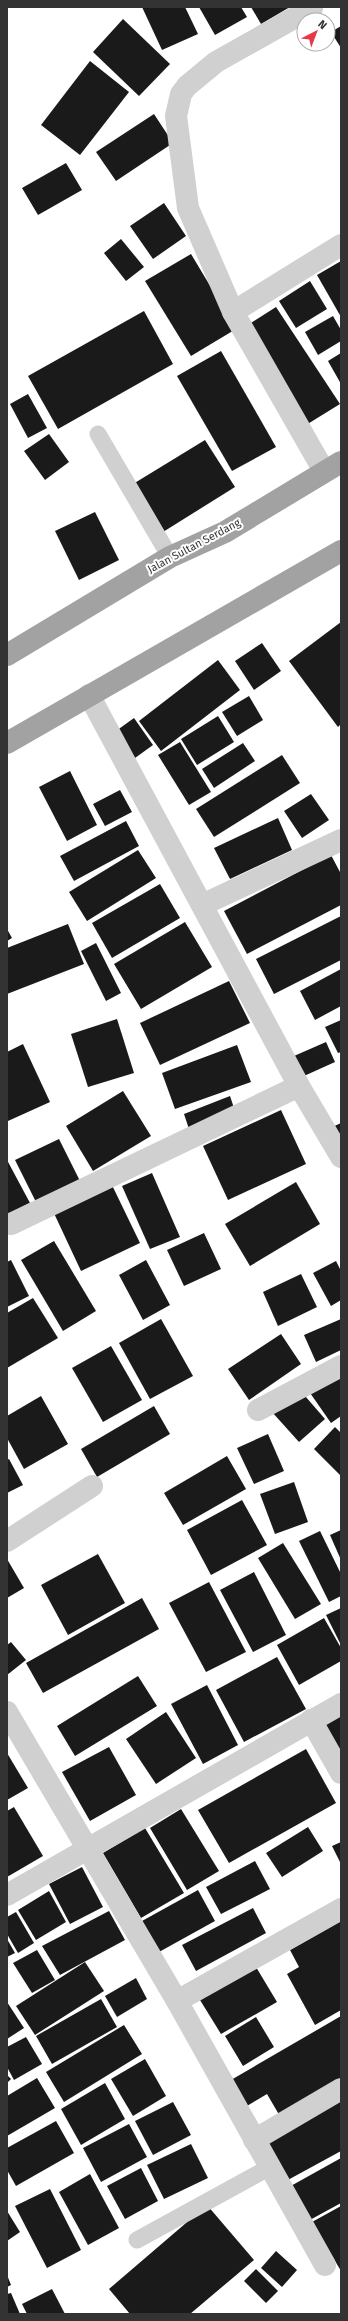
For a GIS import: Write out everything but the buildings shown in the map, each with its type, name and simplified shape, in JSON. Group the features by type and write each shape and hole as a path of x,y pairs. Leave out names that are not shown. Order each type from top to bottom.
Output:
{"highway":[{"name":"Jalan Sultan Serdang","path":"7,655 170,557 225,532 332,467"},
{"path":"7,743 341,551"}],"street":[{"path":"312,8 216,62 187,86 181,94 176,116 188,208 233,312 332,467"},
{"path":"233,312 341,245"},
{"path":"89,695 299,1086 341,1157"},
{"path":"202,905 341,840"},
{"path":"11,1224 299,1086"},
{"path":"258,1410 341,1366"},
{"path":"7,1541 92,1486"},
{"path":"7,1895 341,1704"},
{"path":"7,1712 86,1849 177,2001 324,2265"},
{"path":"311,1720 341,1773"},
{"path":"177,2001 341,1909"},
{"path":"254,2140 341,2089"}],"lane":[{"path":"98,434 170,557"},
{"path":"137,2240 270,2167"}]}
